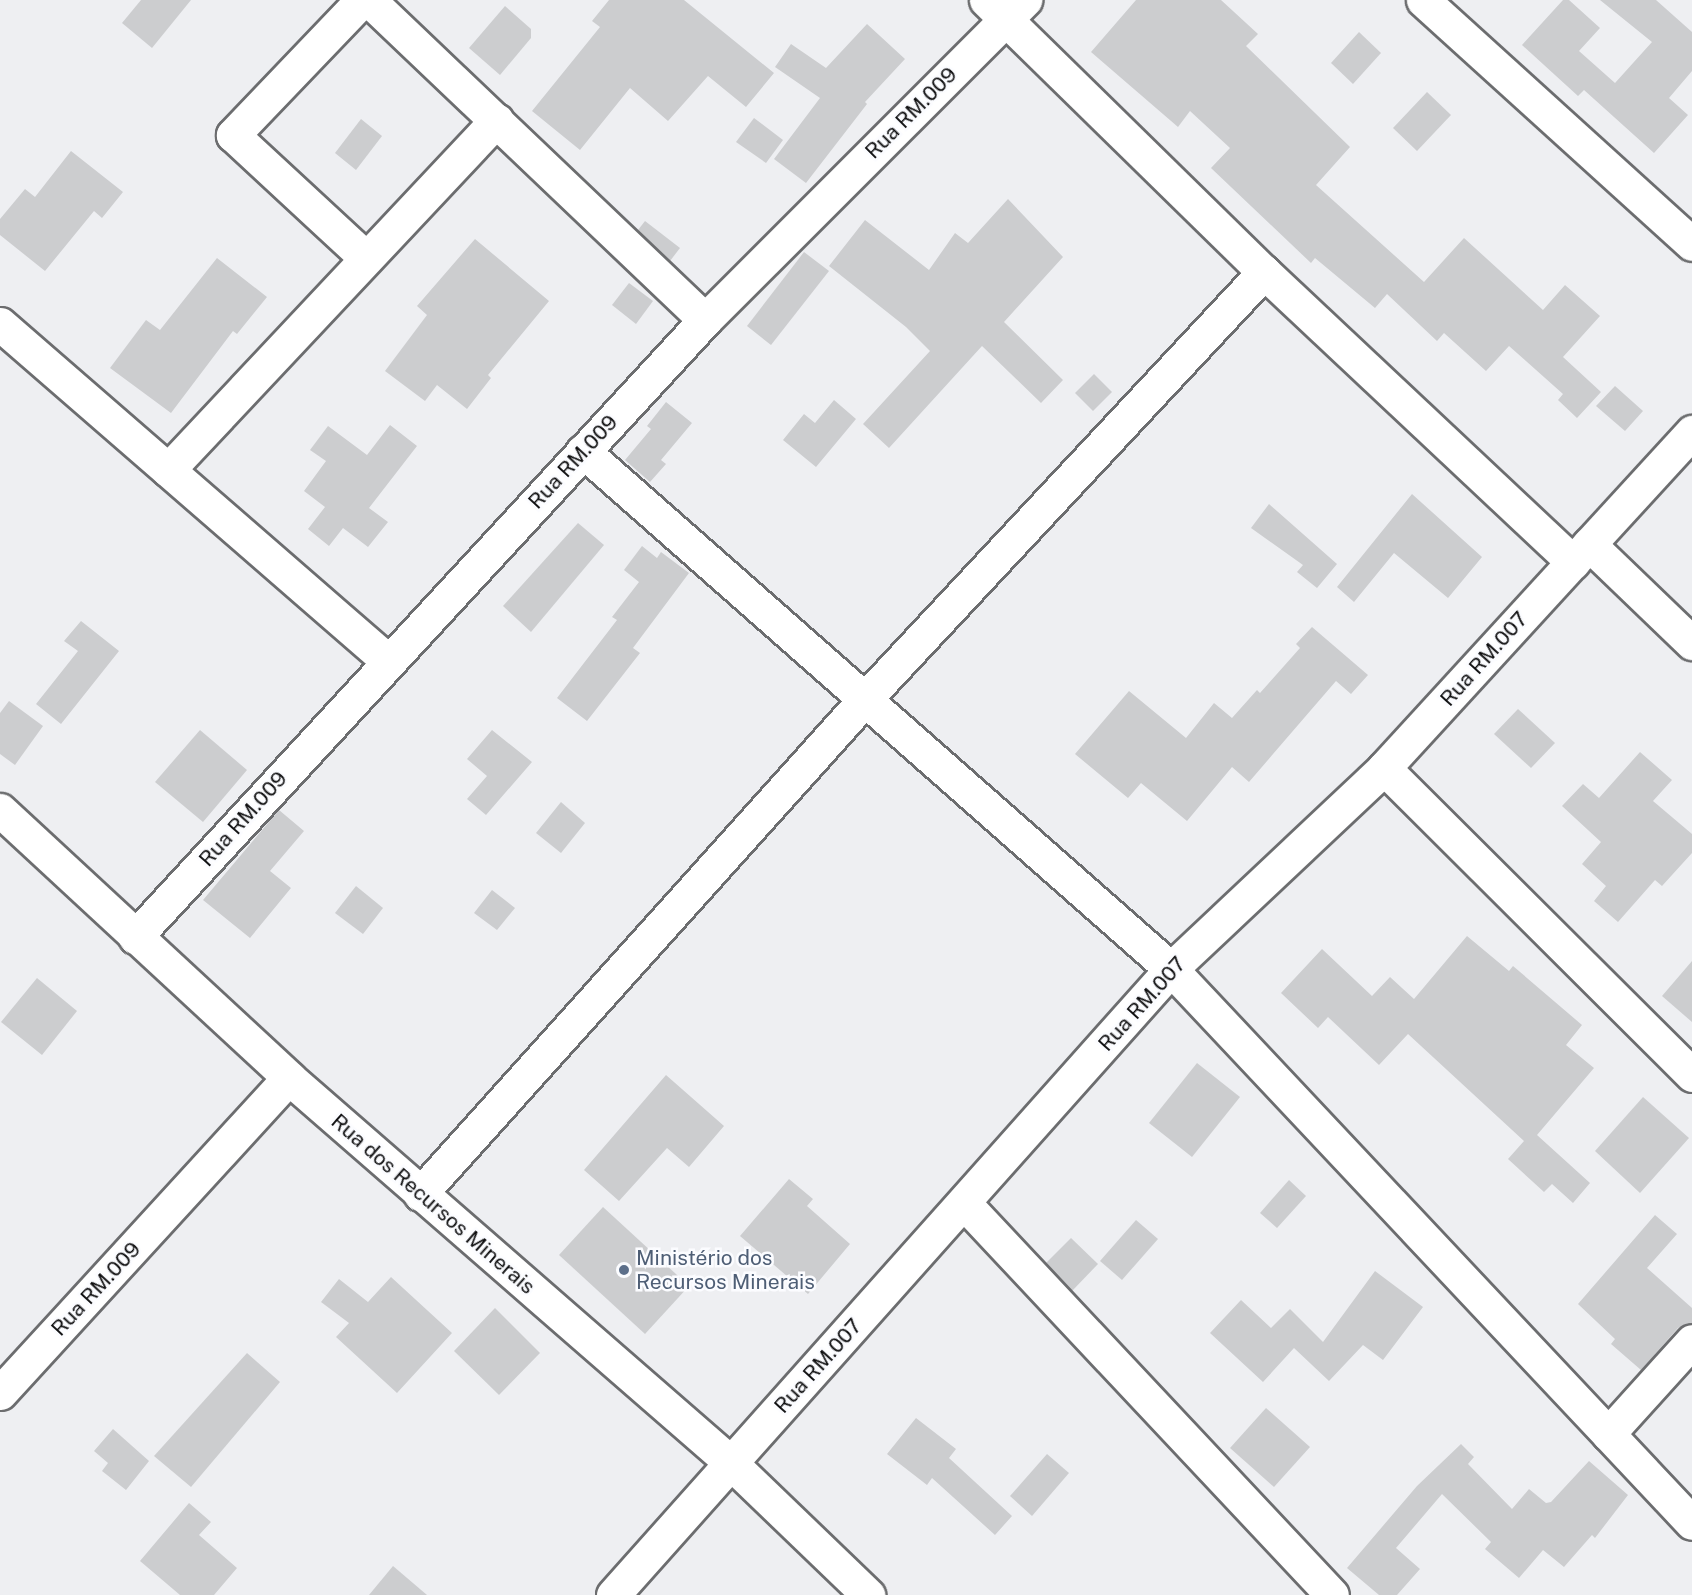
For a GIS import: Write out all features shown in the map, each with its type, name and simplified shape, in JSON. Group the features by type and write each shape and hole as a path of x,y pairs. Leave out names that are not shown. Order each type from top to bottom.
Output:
{"street":[{"path":"362,0 233,135 366,258"},
{"path":"369,0 705,320"},
{"path":"1423,0 1692,243"},
{"path":"1005,6 1264,272 1581,553 1692,643"},
{"name":"Rua RM.009","path":"135,938 388,661 705,320 1005,6"},
{"path":"168,470 497,120"},
{"path":"420,1194 866,698 1264,272"},
{"path":"0,324 388,661"},
{"name":"Rua RM.007","path":"613,1595 730,1462 965,1204 1171,969 1384,768 1692,432"},
{"path":"583,451 1171,969 1692,1523"},
{"path":"1384,768 1692,1075"},
{"name":"Rua dos Recursos Minerais","path":"0,810 135,938 289,1078 730,1462 868,1595"},
{"name":"Rua RM.009","path":"0,1393 289,1078"},
{"path":"965,1204 1332,1595"},
{"path":"1608,1434 1692,1341"}],"building":[{"path":"141,0 191,0 152,48 122,23"},
{"path":"609,0 684,0 774,73 746,107 708,76 668,121 630,88 580,150 532,111 600,27 592,21"},
{"path":"1136,0 1221,0 1258,34 1246,46 1350,147 1316,185 1424,282 1464,238 1543,310 1565,285 1600,316 1563,357 1601,392 1577,418 1558,400 1563,394 1509,346 1486,371 1444,333 1437,341 1387,294 1375,308 1315,258 1311,263 1211,168 1230,148 1190,111 1178,127 1091,52"},
{"path":"1563,0 1569,0 1600,28 1579,51 1615,83 1652,42 1600,0 1656,0 1692,32 1692,71 1669,98 1688,115 1654,153 1584,90 1578,96 1522,45"},
{"path":"505,6 531,29 531,38 500,75 469,48"},
{"path":"867,24 905,59 865,102 867,104 806,183 774,159 820,98 775,67 791,44 826,68"},
{"path":"1359,32 1381,53 1353,84 1331,63"},
{"path":"1427,92 1451,115 1417,151 1393,128"},
{"path":"754,118 783,140 766,163 736,142"},
{"path":"361,119 382,136 356,170 335,153"},
{"path":"71,151 123,192 102,218 94,211 45,271 0,235 0,219 25,189 35,197"},
{"path":"1008,199 1063,257 1004,322 1063,380 1041,403 982,346 889,448 863,424 930,351 906,327 829,266 865,220 929,270 955,233 968,243"},
{"path":"645,221 680,248 670,261 638,230"},
{"path":"475,239 549,301 488,375 491,378 467,409 437,385 425,401 385,371 427,315 417,306"},
{"path":"804,252 829,271 771,345 747,326"},
{"path":"217,258 267,297 237,334 233,331 171,413 110,368 146,320 160,330"},
{"path":"629,283 653,301 636,324 612,305"},
{"path":"1094,374 1112,392 1093,411 1075,393"},
{"path":"1615,386 1643,411 1625,431 1596,406"},
{"path":"834,400 856,419 816,467 783,440 804,414 815,423"},
{"path":"666,402 692,423 661,460 666,464 650,482 625,460 651,429 647,426"},
{"path":"390,425 417,446 369,508 388,522 368,547 343,528 329,546 308,529 325,507 304,491 326,461 310,450 328,426 367,455"},
{"path":"1412,494 1482,557 1448,598 1394,553 1354,602 1337,587"},
{"path":"1269,504 1337,564 1317,588 1297,572 1303,565 1251,528"},
{"path":"578,523 604,545 531,632 503,606"},
{"path":"642,546 657,558 661,552 689,573 633,648 640,653 587,721 557,698 617,620 612,617 639,582 624,570"},
{"path":"81,621 119,651 61,724 36,704 78,651 64,641"},
{"path":"1312,627 1368,675 1351,694 1336,681 1249,782 1232,767 1187,821 1141,783 1128,798 1075,754 1129,691 1186,738 1214,703 1232,718 1257,690 1260,693 1300,648 1296,644"},
{"path":"9,701 43,726 15,765 0,754 0,713"},
{"path":"1518,709 1555,743 1531,768 1494,734"},
{"path":"200,730 247,770 203,822 155,782"},
{"path":"492,730 532,762 486,815 467,799 487,776 467,759"},
{"path":"1640,752 1672,780 1653,801 1692,834 1692,853 1662,886 1655,880 1618,922 1594,901 1606,886 1582,864 1601,842 1562,806 1583,784 1599,798"},
{"path":"561,802 585,823 561,853 536,833"},
{"path":"279,810 304,831 270,871 291,888 250,938 203,900"},
{"path":"356,886 383,908 363,934 335,913"},
{"path":"492,890 515,908 497,930 474,913"},
{"path":"1467,936 1509,971 1513,966 1582,1025 1566,1045 1594,1068 1537,1135 1590,1183 1573,1203 1552,1184 1544,1192 1508,1159 1524,1141 1408,1034 1379,1065 1328,1017 1318,1028 1281,993 1322,949 1372,996 1390,977 1414,999"},
{"path":"1692,961 1692,1022 1662,996"},
{"path":"37,978 77,1011 42,1055 1,1022"},
{"path":"1197,1063 1240,1097 1192,1157 1149,1123"},
{"path":"666,1075 724,1126 689,1167 667,1148 619,1201 584,1170"},
{"path":"1643,1097 1689,1138 1640,1193 1595,1151"},
{"path":"789,1179 813,1199 807,1206 850,1244 808,1294 740,1236"},
{"path":"1289,1180 1306,1196 1277,1228 1260,1213"},
{"name":"Ministério dos Recursos Minerais","path":"603,1207 689,1286 645,1334 559,1255"},
{"path":"1655,1215 1677,1234 1647,1268 1692,1308 1692,1323 1678,1328 1641,1370 1611,1344 1615,1339 1578,1304"},
{"path":"1136,1220 1158,1239 1122,1280 1100,1261"},
{"path":"1071,1238 1098,1264 1072,1291 1046,1263"},
{"path":"1375,1271 1423,1307 1383,1360 1363,1345 1329,1381 1294,1348 1263,1382 1210,1333 1241,1300 1271,1328 1290,1309 1323,1342"},
{"path":"391,1277 452,1333 397,1393 336,1337 349,1323 321,1302 339,1279 368,1302"},
{"path":"495,1308 540,1353 499,1395 454,1351"},
{"path":"247,1353 280,1382 191,1487 154,1456"},
{"path":"1266,1408 1310,1447 1274,1487 1230,1448"},
{"path":"916,1418 956,1449 949,1458 1012,1516 995,1535 932,1478 927,1485 887,1454"},
{"path":"113,1429 149,1461 126,1490 102,1471 108,1463 94,1451"},
{"path":"1461,1444 1474,1457 1468,1464 1512,1509 1529,1489 1546,1503 1551,1502 1589,1461 1628,1495 1595,1538 1592,1535 1564,1567 1543,1550 1519,1578 1485,1549 1491,1542 1442,1494 1396,1548 1420,1569 1397,1595 1379,1595 1347,1568 1417,1486"},
{"path":"1047,1454 1069,1473 1032,1516 1010,1496"},
{"path":"189,1503 211,1522 199,1535 237,1568 214,1595 180,1595 140,1561"},
{"path":"393,1566 427,1595 369,1595"}],"place":[{"name":"Ministério dos Recursos Minerais","path":"624,1270"}]}
